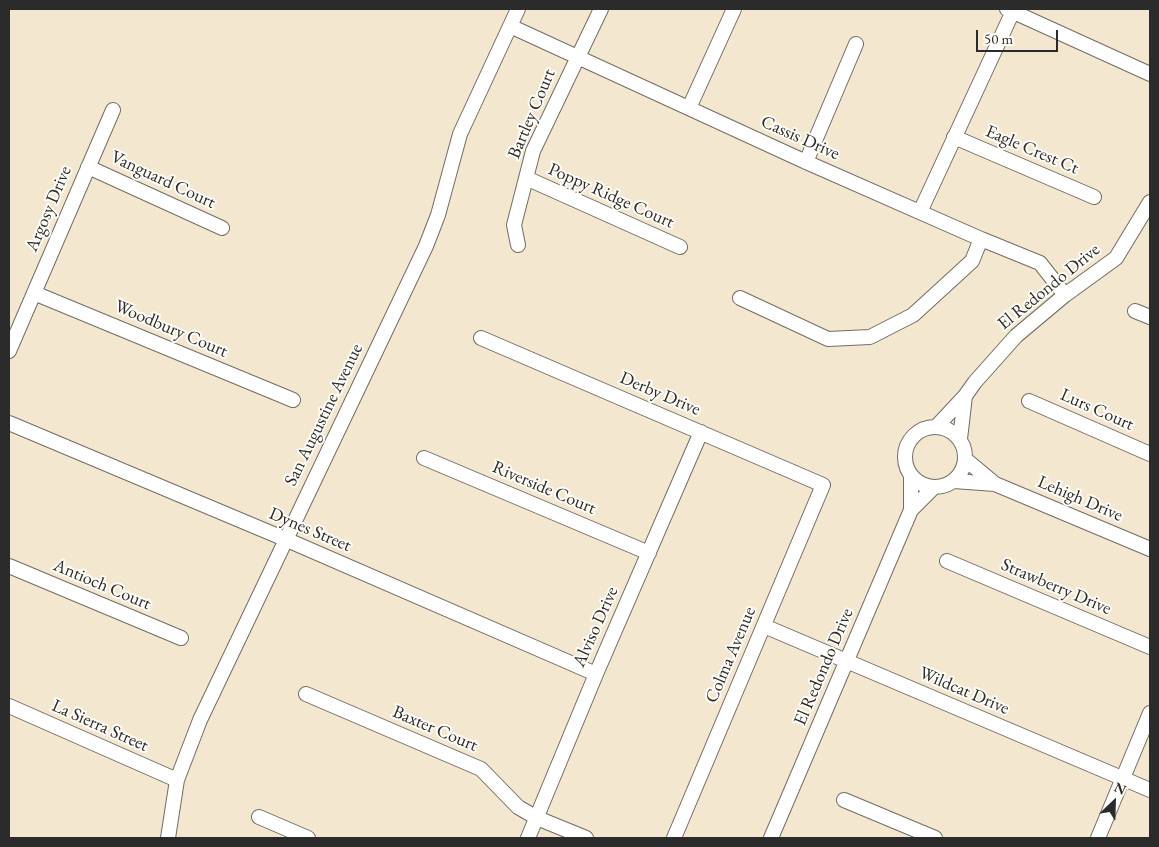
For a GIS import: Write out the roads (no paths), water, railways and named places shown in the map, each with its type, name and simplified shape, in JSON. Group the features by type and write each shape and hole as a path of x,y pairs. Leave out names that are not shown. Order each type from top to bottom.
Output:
{"street":[{"name":"San Augustine Avenue","path":"168,838 177,780 200,720 426,246 438,215 460,134 518,9"},
{"name":"Bartley Court","path":"518,245 514,225 533,151 601,9"},
{"path":"689,108 734,9"},
{"path":"920,212 1011,10 1150,74"},
{"name":"Cassis Drive","path":"510,26 806,162 1040,263 1065,296"},
{"path":"806,162 856,44"},
{"name":"Argosy Drive","path":"9,351 113,110"},
{"name":"Eagle Crest Ct","path":"954,137 1094,197"},
{"name":"Vanguard Court","path":"88,167 222,228"},
{"name":"Poppy Ridge Court","path":"526,178 680,248"},
{"name":"El Redondo Drive","path":"937,426 1016,336 1116,258 1150,202"},
{"path":"740,298 828,339 870,336 913,315 972,261 981,239"},
{"name":"Woodbury Court","path":"34,293 293,400"},
{"path":"1135,311 1150,317"},
{"name":"Derby Drive","path":"482,338 823,485"},
{"path":"960,440 965,396"},
{"name":"Lurs Court","path":"1029,400 1150,454"},
{"name":"Dynes Street","path":"9,423 285,539 596,674"},
{"path":"937,426 946,428 960,440 966,459 960,474 954,481 941,487 933,488 925,486 911,476 905,462 906,447 910,438 918,432 927,427 937,426"},
{"name":"Alviso Drive","path":"528,838 596,674 701,432"},
{"name":"Riverside Court","path":"424,458 649,553"},
{"name":"Lehigh Drive","path":"966,459 995,484 1150,549"},
{"name":"El Redondo Drive","path":"911,476 911,510"},
{"name":"Lehigh Drive","path":"954,481 995,484"},
{"name":"Colma Avenue","path":"674,838 823,485"},
{"name":"El Redondo Drive","path":"771,838 911,510 933,488"},
{"name":"Strawberry Drive","path":"947,561 1150,647"},
{"name":"Antioch Court","path":"9,566 181,638"},
{"name":"Wildcat Drive","path":"764,626 1150,790"},
{"name":"Baxter Court","path":"306,694 481,769 518,807 537,818 586,838"},
{"name":"La Sierra Street","path":"9,706 177,780"},
{"path":"1098,838 1150,713"},
{"path":"844,800 935,838"},
{"path":"259,817 308,838"}]}
